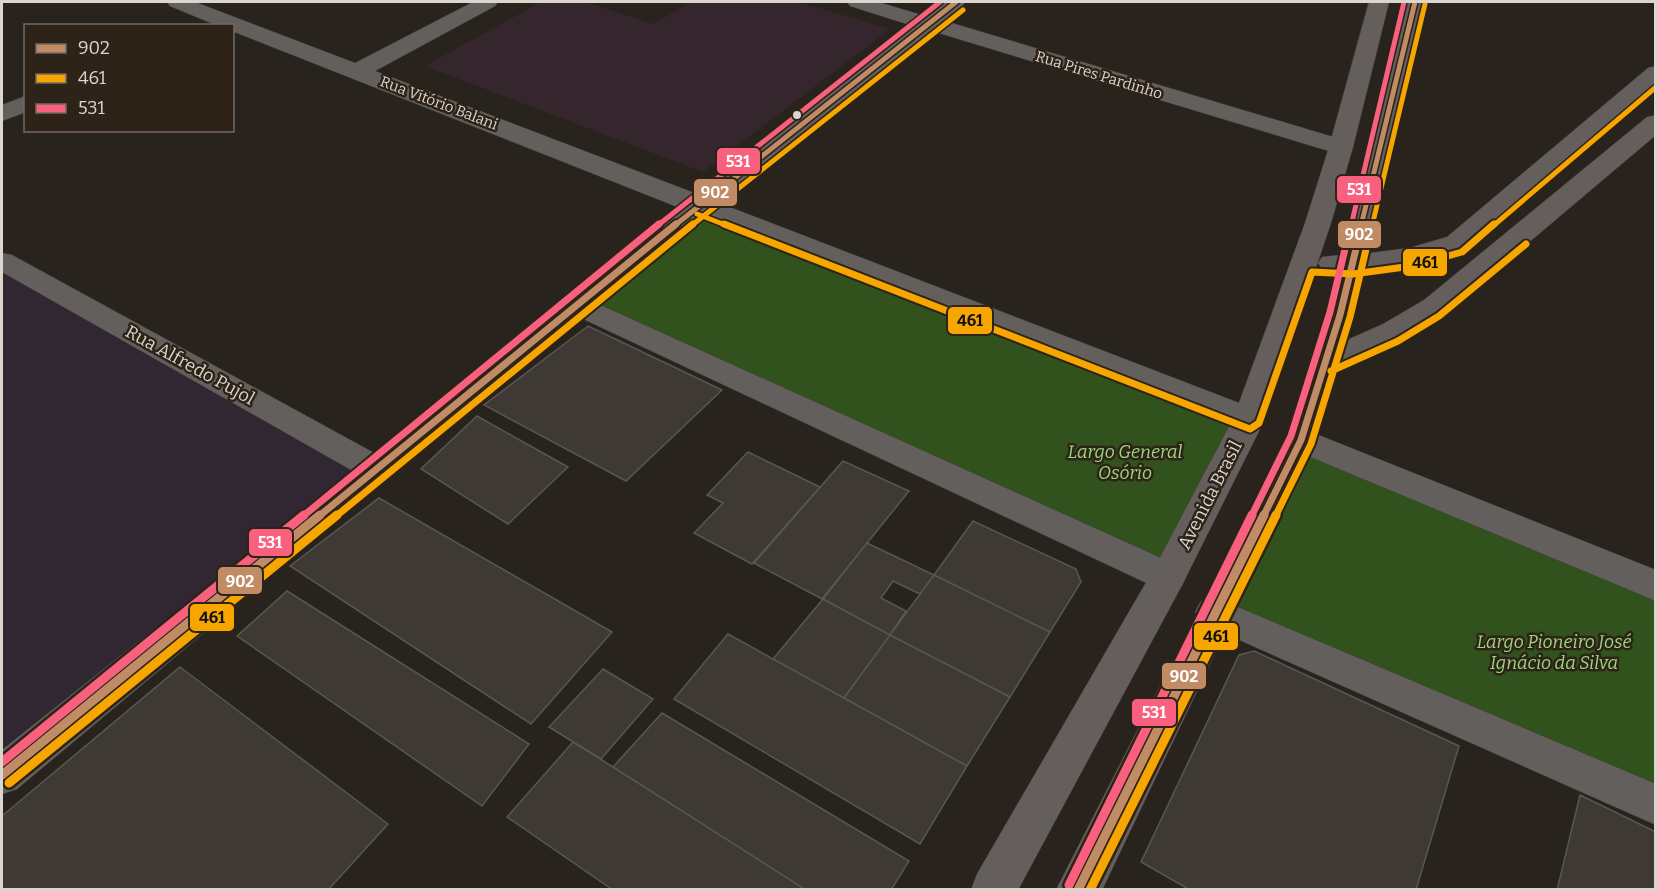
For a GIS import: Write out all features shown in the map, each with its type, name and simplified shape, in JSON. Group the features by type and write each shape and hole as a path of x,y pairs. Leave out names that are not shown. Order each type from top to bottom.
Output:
{"main road":[{"name":"Avenida Brasil","path":"993,890 1168,577 1249,419 1305,261 1341,147 1379,2"},
{"path":"1078,890 1301,440 1327,361 1353,264 1415,2"},
{"path":"1305,261 1353,264 1411,255 1457,243 1656,73"},
{"path":"1327,361 1394,331 1434,307 1656,122"}],"street":[{"name":"Rua Vitório Balani","path":"177,2 220,8 358,71 701,204"},
{"path":"358,71 488,2"},
{"name":"Rua Pires Pardinho","path":"857,2 1341,147"},
{"path":"2,775 579,306 701,204 956,2"},
{"path":"195,24 220,8"},
{"path":"2,114 24,104"},
{"path":"701,204 1249,419"},
{"name":"Rua Alfredo Pujol","path":"2,261 378,470"},
{"path":"579,306 1168,577"},
{"path":"1301,440 1656,586"},
{"path":"1214,612 1656,805"}],"shaded area":[{"path":"541,2 585,2 654,24 690,2 799,2 890,29 703,172 425,66"},
{"path":"2,261 378,470 2,775"}],"green space":[{"name":"Largo General Osório","path":"701,204 1249,419 1168,577 579,306"},
{"name":"Largo Pioneiro José Ignácio da Silva","path":"1301,440 1655,586 1655,805 1214,612"}],"building":[{"path":"588,326 722,390 626,481 484,405"},
{"path":"477,416 568,467 508,524 421,469"},
{"path":"748,452 820,487 752,564 694,533 723,503 707,495"},
{"path":"843,461 909,491 822,599 754,563"},
{"path":"379,498 612,632 531,724 290,566"},
{"path":"973,521 1076,569 1081,582 1050,632 934,575"},
{"path":"867,543 934,575 920,594 893,581 881,598 906,611 890,635 823,599"},
{"path":"934,575 1050,632 1010,697 890,635"},
{"path":"287,591 529,744 482,806 237,636"},
{"path":"823,599 890,635 844,698 773,659"},
{"path":"728,634 967,766 920,844 674,699"},
{"path":"890,635 1010,697 967,766 844,698"},
{"path":"1254,651 1459,746 1416,890 1190,890 1141,862 1239,655"},
{"path":"180,667 388,824 328,890 2,890 2,816"},
{"path":"603,669 653,699 601,759 549,727"},
{"path":"662,713 909,861 891,890 806,890 613,767"},
{"path":"573,742 806,890 613,890 507,817"},
{"path":"1580,795 1656,832 1656,890 1557,890"}],"transit line":[{"name":"531","path":"2,762 694,196 940,2"},
{"name":"902","path":"2,775 701,204 956,2"},
{"name":"531","path":"1069,885 1291,436 1330,312 1404,2"},
{"name":"902","path":"1078,890 1301,440 1340,315 1415,2"},
{"name":"461","path":"1090,890 1311,444 1350,317 1425,4"},
{"name":"461","path":"9,783 708,212 963,10"},
{"name":"461","path":"697,214 1250,429 1259,423 1312,272 1353,274 1412,266 1462,252 1656,87"},
{"name":"461","path":"1331,371 1398,341 1439,316 1526,244"}]}
